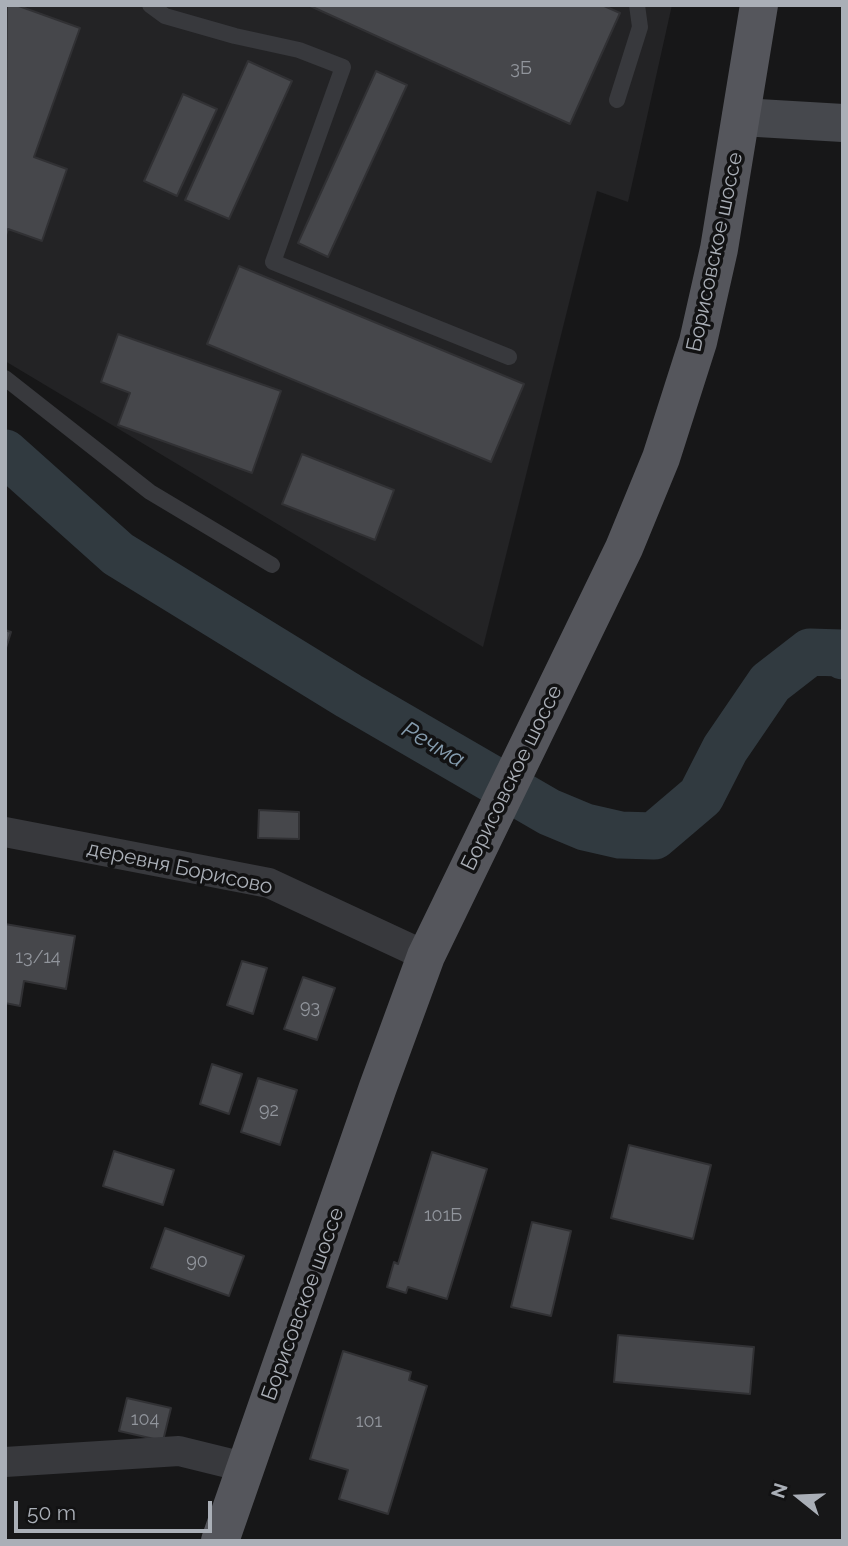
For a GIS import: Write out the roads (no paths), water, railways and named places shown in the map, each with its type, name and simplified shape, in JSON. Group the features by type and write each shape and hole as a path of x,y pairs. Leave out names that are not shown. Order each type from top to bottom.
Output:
{"main road":[{"name":"Борисовское шоссе","path":"220,1541 426,956 624,548 661,458 698,342 719,249 759,5"}],"street":[{"path":"741,117 843,123"},
{"name":"деревня Борисово","path":"5,832 269,883 426,956"},
{"path":"5,1462 178,1451 244,1467"}],"lane":[{"path":"150,5 165,16 235,36 299,50 343,67 274,262 509,357"},
{"path":"617,100 639,27 637,5"},
{"path":"5,378 150,492 272,565"}],"waterway":[{"name":"Речма","path":"5,453 118,554 349,696 549,812 585,827 620,835 654,836 701,796 725,749 770,683 810,652 841,653 843,656"}]}
